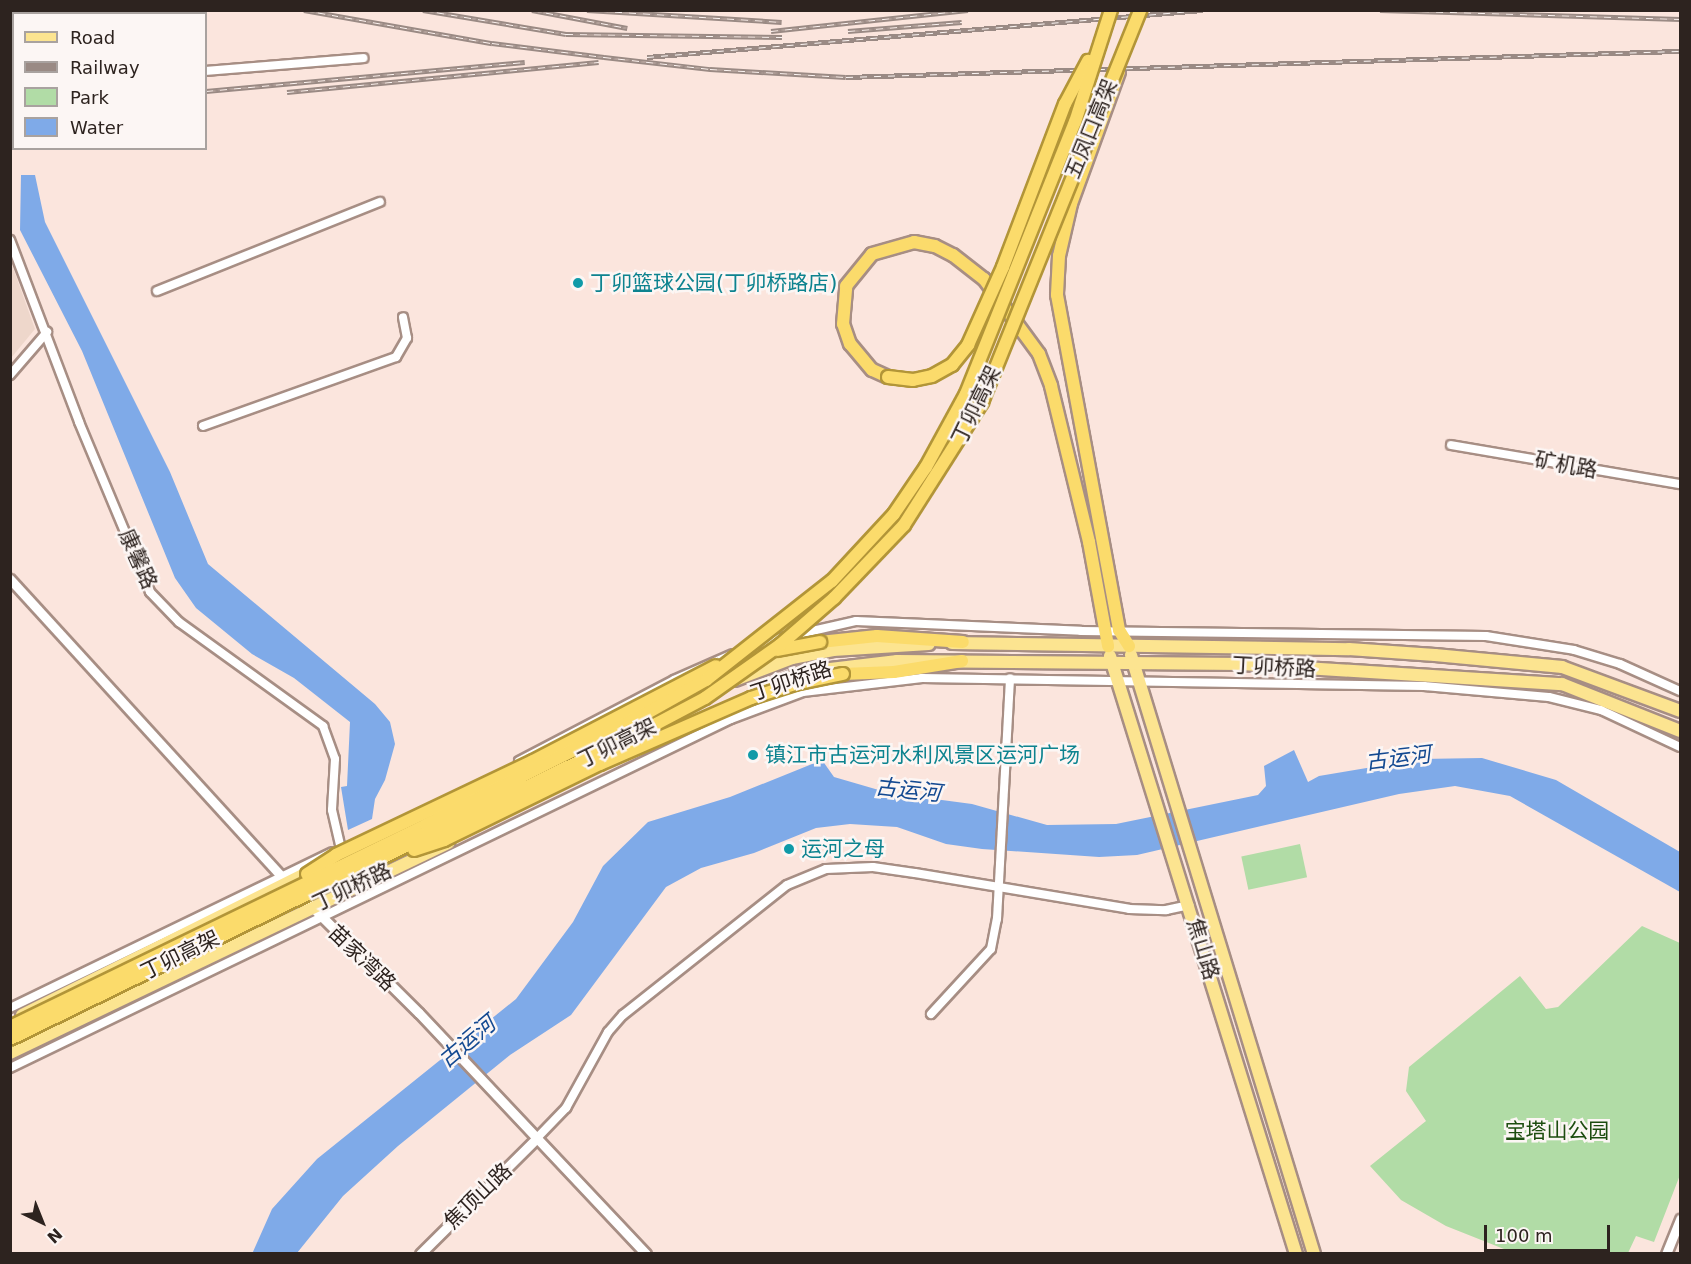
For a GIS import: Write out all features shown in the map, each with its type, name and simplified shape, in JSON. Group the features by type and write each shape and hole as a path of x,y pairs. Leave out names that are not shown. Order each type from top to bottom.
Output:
{"highway":[{"name":"五凤口高架","path":"1030,239 1075,122 1111,10"},
{"name":"五凤口高架","path":"1043,248 1140,10"},
{"path":"1102,34 1065,104 1003,267 968,345 952,365 932,376 913,380 888,377 872,370 850,344 843,324 846,286 872,254 914,242 935,246 984,279 1039,354 1051,386 1089,542 1108,646"},
{"path":"1128,40 1111,103 1071,204 1059,256 1057,295 1119,630 1129,646"},
{"name":"丁卯高架","path":"10,1027 268,899 426,825 647,713 706,680 766,637 832,581 877,535 946,433 1030,239"},
{"name":"丁卯高架","path":"10,1039 656,724 705,698 780,645 859,574 904,525 982,402 1043,248"},
{"path":"268,899 336,855 513,771 717,665 820,642 877,636 963,642"},
{"path":"370,865 444,840 600,764 751,698 795,684 843,674 894,672 962,661"}],"main road":[{"name":"丁卯桥路","path":"10,1021 285,879 792,658 833,650 963,642 1349,649 1562,667 1680,711"},
{"name":"焦山路","path":"1108,646 1116,679 1180,875 1296,1254"},
{"name":"焦山路","path":"1129,646 1170,788 1198,870 1314,1254"},
{"name":"丁卯桥路","path":"10,1053 312,906 496,822 733,701 805,672 897,661 1133,662 1242,664 1562,684 1680,731"}],"street":[{"path":"207,71 363,58"},
{"path":"158,291 380,202"},
{"name":"康馨路","path":"10,240 48,333 79,422 150,592 179,622 323,726 335,759 332,810 341,848"},
{"path":"203,426 396,357 407,338 403,317"},
{"path":"10,375 48,333"},
{"name":"矿机路","path":"1451,445 1680,484"},
{"name":"苗家湾路","path":"10,579 285,879 452,1048 646,1254"},
{"path":"10,1008 285,879 341,848 460,791 674,680 754,645 856,621 1119,630 1486,636 1574,651 1620,664 1680,691"},
{"path":"10,1068 731,719 803,692 922,678 1137,679 1424,686 1549,697 1601,710 1680,747"},
{"path":"931,1014 991,949 1010,678"},
{"path":"537,1138 566,1108 608,1032 623,1015 787,885 826,870 873,867 1129,909 1166,910 1189,905"},
{"name":"焦顶山路","path":"420,1254 537,1138"},
{"path":"1666,1254 1680,1219"}],"shaded area":[{"path":"11,262 35,329 10,358"}],"green space":[{"path":"1300,844 1307,877 1248,890 1241,856"},
{"name":"宝塔山公园","path":"1642,926 1680,943 1680,1175 1654,1242 1636,1236 1628,1253 1514,1253 1446,1226 1401,1200 1370,1166 1426,1121 1406,1091 1409,1067 1520,976 1546,1009 1558,1007"}],"water":[{"path":"21,175 35,175 45,222 170,472 208,564 375,704 390,722 395,744 385,780 375,799 372,819 348,830 341,787 347,786 350,722 294,678 252,654 196,608 175,578 82,351 20,230"},
{"name":"古运河","path":"1294,750 1308,782 1319,776 1420,759 1482,758 1556,780 1680,852 1680,892 1510,796 1455,786 1399,794 1137,855 1099,857 982,849 946,844 897,827 850,824 816,828 754,853 701,868 666,887 571,1015 510,1055 398,1146 343,1196 297,1253 252,1254 272,1209 317,1159 516,999 573,922 603,866 648,822 730,797 822,760 834,777 889,793 972,804 1047,825 1116,824 1258,795 1266,786 1264,766"}],"railway":[{"path":"304,10 492,43 604,57 710,69 846,77 1680,51"},
{"path":"423,10 566,34 782,37"},
{"path":"532,10 627,28"},
{"path":"587,10 782,22"},
{"path":"771,31 968,10"},
{"path":"647,57 1203,10"},
{"path":"1380,10 1680,19"},
{"path":"848,31 962,22"},
{"path":"207,91 525,62"},
{"path":"287,92 599,62"}],"place":[{"name":"丁卯篮球公园(丁卯桥路店)","path":"578,283"},
{"name":"镇江市古运河水利风景区运河广场","path":"753,755"},
{"name":"运河之母","path":"789,849"}]}
